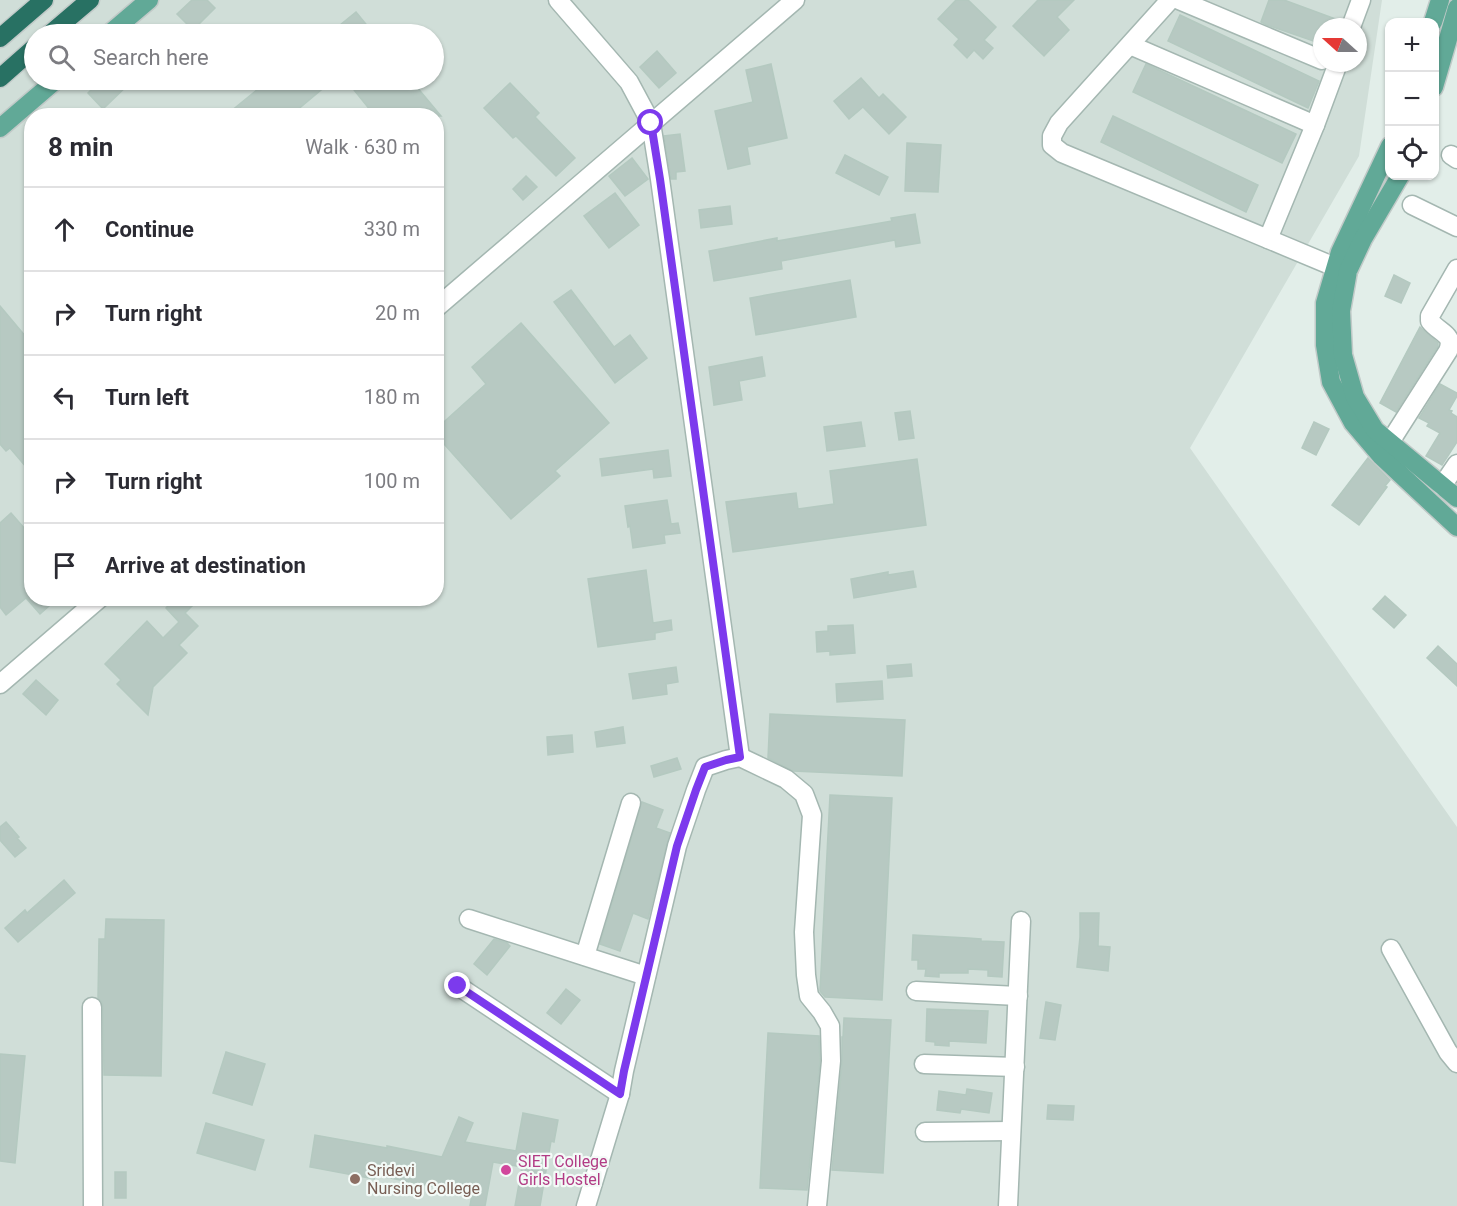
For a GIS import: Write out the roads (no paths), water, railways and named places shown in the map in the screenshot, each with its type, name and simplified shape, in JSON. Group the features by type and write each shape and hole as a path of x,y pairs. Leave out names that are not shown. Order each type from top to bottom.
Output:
{"highway":[{"path":"0,38 44,0"},
{"path":"62,24 90,0"},
{"path":"0,78 24,57"}],"main road":[{"path":"121,24 149,0"},
{"path":"1434,18 1440,0"},
{"path":"1438,72 1457,8"},
{"path":"0,128 44,90"},
{"path":"1385,156 1340,252 1343,355 1355,397 1375,430 1457,498"},
{"path":"1398,180 1363,239 1342,269 1325,303 1325,345 1331,382 1353,423 1381,456 1457,527"}],"street":[{"path":"558,0 629,82 651,123 740,757"},
{"path":"444,301 795,0"},
{"path":"1170,0 1059,123 1052,136 1052,145 1062,153 1342,269"},
{"path":"1179,0 1313,56"},
{"path":"1352,18 1354,2"},
{"path":"1130,45 1315,125"},
{"path":"1268,239 1315,125 1329,72"},
{"path":"1412,205 1457,226"},
{"path":"1390,442 1448,351 1451,343 1449,338 1434,326 1430,321 1430,316 1451,291 1457,269"},
{"path":"1442,486 1457,464"},
{"path":"0,684 91,606"},
{"path":"586,1206 620,1094 677,846 696,790 705,767 740,757 786,779 804,794 812,816 804,932 806,975 809,996 830,1026 831,1061 817,1206"},
{"path":"585,956 631,803"},
{"path":"469,919 646,976"},
{"path":"1008,1206 1021,921"},
{"path":"1391,949 1448,1052 1457,1063"},
{"path":"458,986 620,1094"},
{"path":"916,991 1018,996"},
{"path":"93,1007 93,1206"},
{"path":"924,1064 1015,1067"},
{"path":"925,1132 1011,1131"}],"place":[{"name":"SIET College Girls Hostel","path":"506,1170"},
{"name":"Sridevi Nursing College","path":"355,1179"}]}
